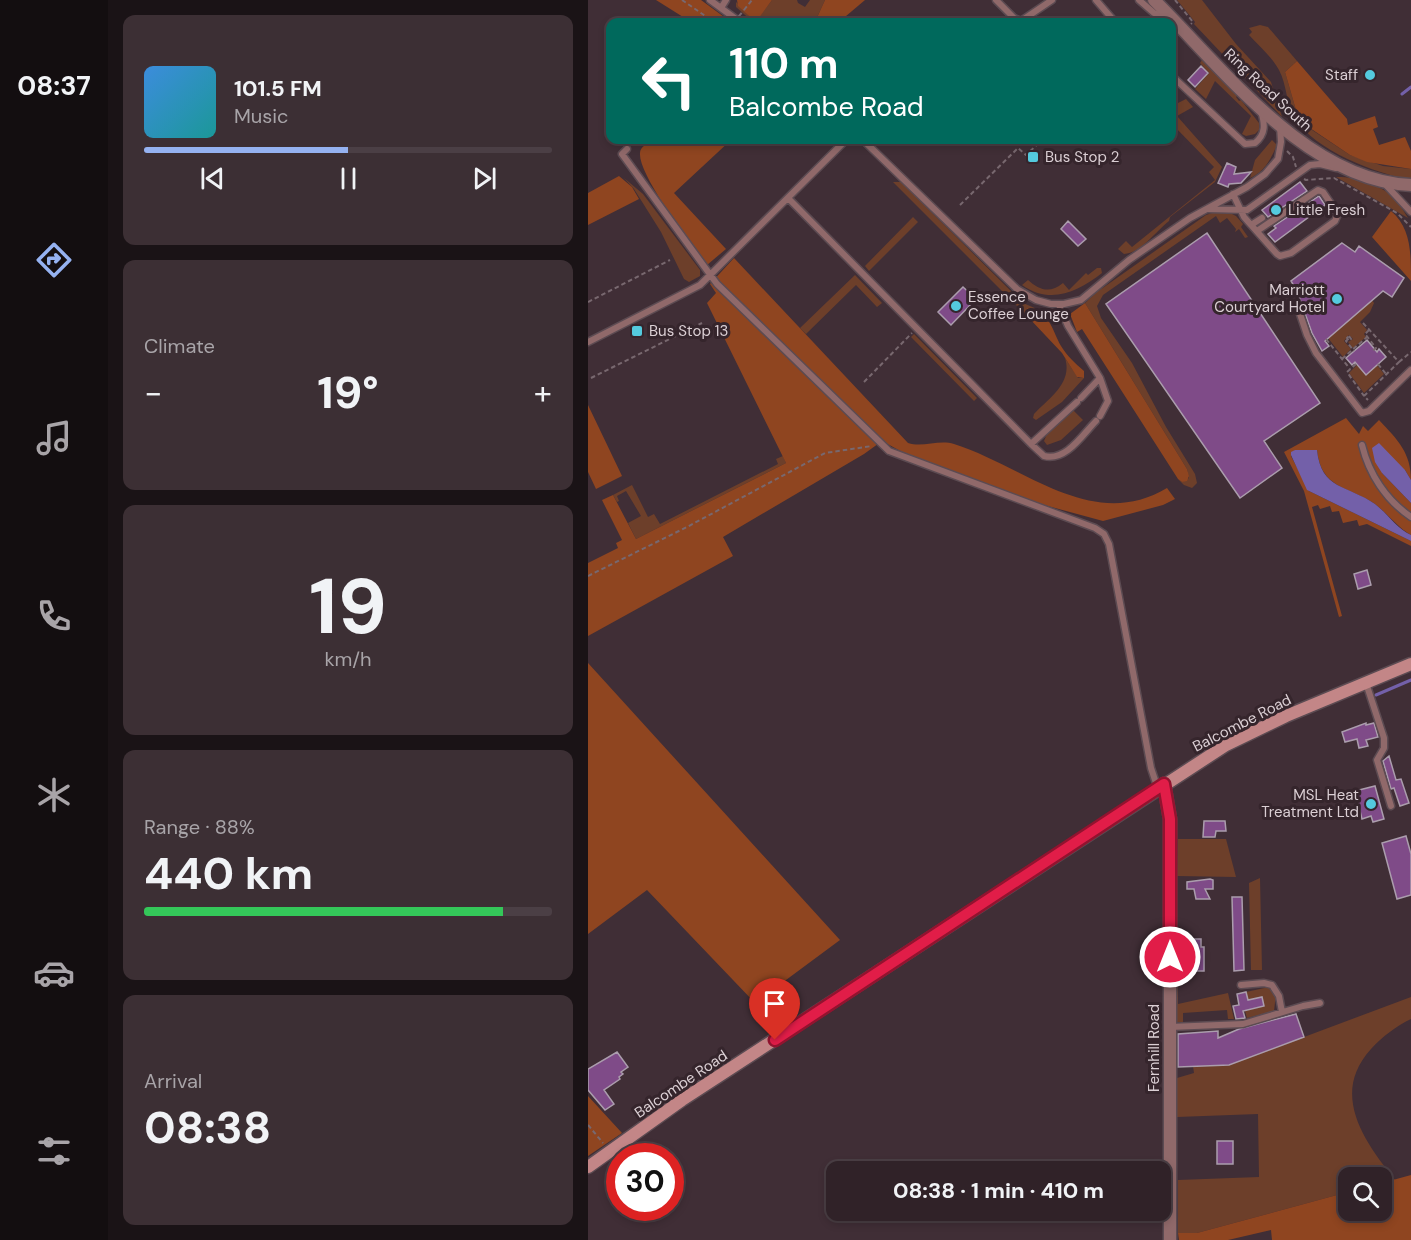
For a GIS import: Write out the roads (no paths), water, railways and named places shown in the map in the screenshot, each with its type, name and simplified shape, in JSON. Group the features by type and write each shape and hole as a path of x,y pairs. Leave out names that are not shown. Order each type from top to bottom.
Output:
{"main road":[{"name":"Balcombe Road","path":"588,1167 702,1088 1226,745 1286,716 1411,664"}],"street":[{"name":"Ring Road South","path":"1154,0 1172,18"},
{"name":"Ring Road South","path":"1176,22 1280,125 1324,158 1359,175 1384,183 1411,185"},
{"name":"Fernhill Road","path":"1161,787 1170,819 1170,1240"}],"lane":[{"path":"710,0 735,18"},
{"path":"721,8 726,0"},
{"path":"996,0 1014,18"},
{"path":"1026,18 1052,0"},
{"path":"1096,0 1112,18"},
{"path":"1139,0 1154,13 1166,18"},
{"path":"1176,80 1247,145 1255,143 1263,133 1264,122 1258,104"},
{"path":"867,144 1017,289 1036,300 1059,305 1075,302 1085,297 1129,261 1205,209 1253,184 1275,164 1280,152 1280,125"},
{"path":"588,342 687,293 710,276 842,144"},
{"path":"627,149 622,154 710,276 889,452 1095,528 1104,534 1109,544 1151,768 1161,787"},
{"path":"1205,209 1240,211 1249,208 1311,165 1325,165 1359,175"},
{"path":"1384,183 1411,212"},
{"path":"1233,194 1240,211 1251,225 1278,255 1286,256 1335,221 1338,214 1323,192 1318,190 1257,231"},
{"path":"788,198 1044,456 1059,455 1069,449 1098,418 1108,401 1100,378 1068,326 1059,305"},
{"path":"1251,225 1262,218"},
{"path":"1297,305 1316,353 1356,408 1363,413 1373,407 1411,370"},
{"path":"1031,444 1100,378"},
{"path":"1362,445 1378,484 1411,517"},
{"path":"1366,683 1384,738 1384,748 1377,760 1391,806"},
{"path":"1241,985 1266,983 1272,985 1279,996 1282,1012"},
{"path":"1170,1027 1243,1024 1282,1012 1320,1004"}],"waterway":[{"path":"1402,94 1411,87"},
{"path":"1376,695 1411,680"}],"place":[{"name":"Staff","path":"1370,75"},
{"name":"Bus Stop 2","path":"1033,157"},
{"name":"Little Fresh","path":"1276,210"},
{"name":"Marriott Courtyard Hotel","path":"1337,299"},
{"name":"Essence Coffee Lounge","path":"956,306"},
{"name":"Bus Stop 13","path":"637,331"},
{"name":"MSL Heat Treatment Ltd","path":"1371,804"}]}
